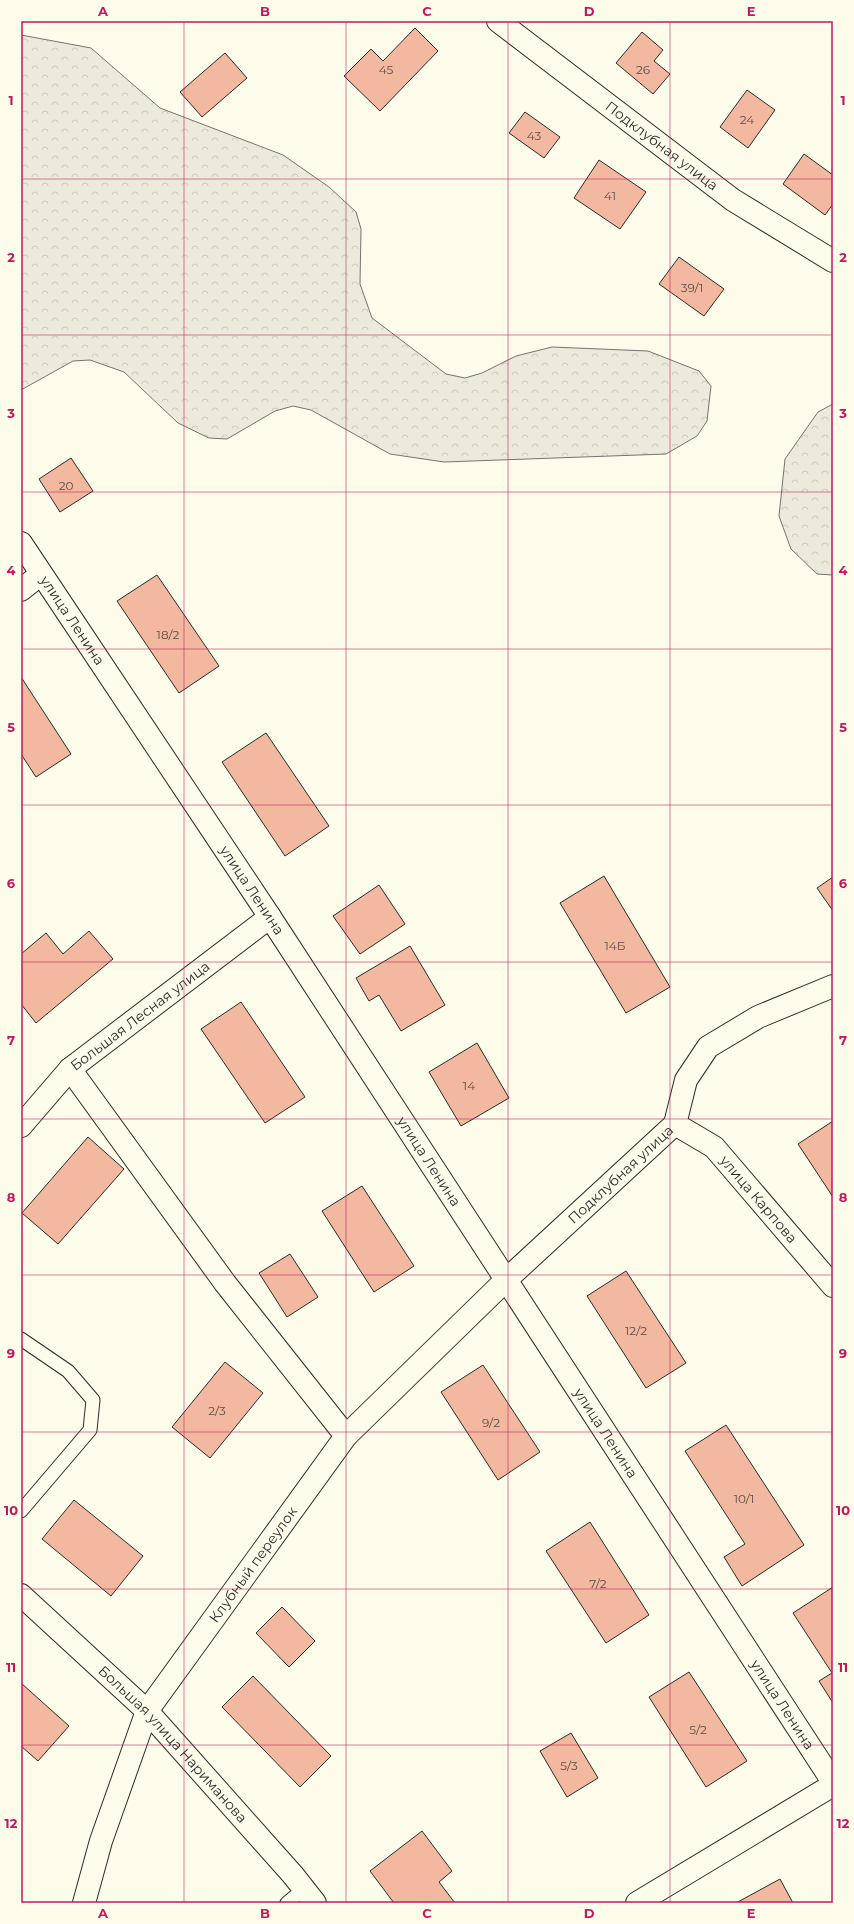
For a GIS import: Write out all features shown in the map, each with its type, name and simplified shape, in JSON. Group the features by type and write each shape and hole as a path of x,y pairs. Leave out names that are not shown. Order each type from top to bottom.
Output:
{"street":[{"name":"Подклубная улица","path":"498,21 733,200 833,261"},
{"name":"улица Ленина","path":"21,544 270,917 833,1782"},
{"path":"21,590 41,574"},
{"name":"Большая Лесная улица","path":"21,1126 70,1069 270,917"},
{"name":"Подклубная улица","path":"506,1280 675,1124 686,1080 708,1046 758,1017 833,986"},
{"path":"70,1069 225,1283 346,1436"},
{"name":"улица Карпова","path":"675,1124 714,1147 833,1286"},
{"name":"Клубный переулок","path":"84,1903 101,1841 147,1711 346,1436 506,1280"},
{"name":"Большая улица Нариманова","path":"21,1595 147,1711 310,1896"},
{"path":"637,1903 833,1785"}],"lane":[{"path":"21,1339 68,1371 93,1400 90,1430 21,1511"},
{"path":"287,1903 310,1896"}],"green space":[{"path":"21,35 91,48 160,108 283,155 329,187 356,212 361,229 360,284 372,318 446,374 465,378 482,373 516,356 552,347 648,351 699,371 711,386 707,421 697,436 666,454 444,462 390,454 311,410 293,406 275,411 227,439 209,438 178,423 124,372 90,360 73,361 21,390"},
{"path":"833,404 833,575 817,574 791,549 779,516 785,459 818,412"}],"building":[{"path":"415,28 438,51 380,111 344,76 371,49 383,61"},
{"path":"642,32 663,50 654,61 670,74 653,94 616,63"},
{"path":"225,53 247,78 202,117 180,92"},
{"path":"747,90 775,110 748,148 720,127"},
{"path":"525,112 560,137 544,158 509,133"},
{"path":"804,154 833,175 833,204 825,215 783,184"},
{"path":"599,160 646,192 620,229 574,198"},
{"path":"679,257 724,289 704,316 659,284"},
{"path":"71,458 93,491 60,512 39,479"},
{"path":"157,575 219,666 179,693 117,601"},
{"path":"21,677 71,754 36,777 21,754"},
{"path":"266,733 329,826 285,856 222,762"},
{"path":"604,876 670,987 626,1013 560,903"},
{"path":"833,877 833,911 817,888"},
{"path":"379,885 405,924 360,954 333,916"},
{"path":"89,931 113,959 36,1023 21,1004 21,954 46,933 63,954"},
{"path":"410,946 445,1005 401,1031 379,995 369,1001 356,978"},
{"path":"241,1002 305,1097 265,1123 201,1029"},
{"path":"477,1043 509,1098 461,1126 429,1072"},
{"path":"833,1121 833,1197 798,1144"},
{"path":"88,1137 124,1169 58,1244 22,1213"},
{"path":"362,1186 414,1266 374,1292 322,1211"},
{"path":"290,1254 318,1297 287,1317 259,1273"},
{"path":"626,1271 686,1363 646,1388 587,1296"},
{"path":"225,1362 263,1393 210,1458 172,1427"},
{"path":"483,1365 540,1452 498,1480 441,1392"},
{"path":"726,1425 804,1545 742,1586 724,1557 745,1544 685,1451"},
{"path":"74,1500 143,1556 111,1596 42,1539"},
{"path":"590,1522 649,1615 606,1643 546,1551"},
{"path":"833,1587 833,1703 819,1681 832,1673 793,1613"},
{"path":"282,1607 315,1641 289,1667 256,1633"},
{"path":"689,1672 747,1761 706,1787 649,1697"},
{"path":"253,1676 331,1756 300,1787 222,1707"},
{"path":"21,1683 69,1726 38,1761 21,1746"},
{"path":"571,1733 598,1778 567,1797 540,1751"},
{"path":"422,1831 452,1871 439,1882 455,1903 394,1903 370,1871"},
{"path":"780,1879 793,1903 736,1903"}]}
